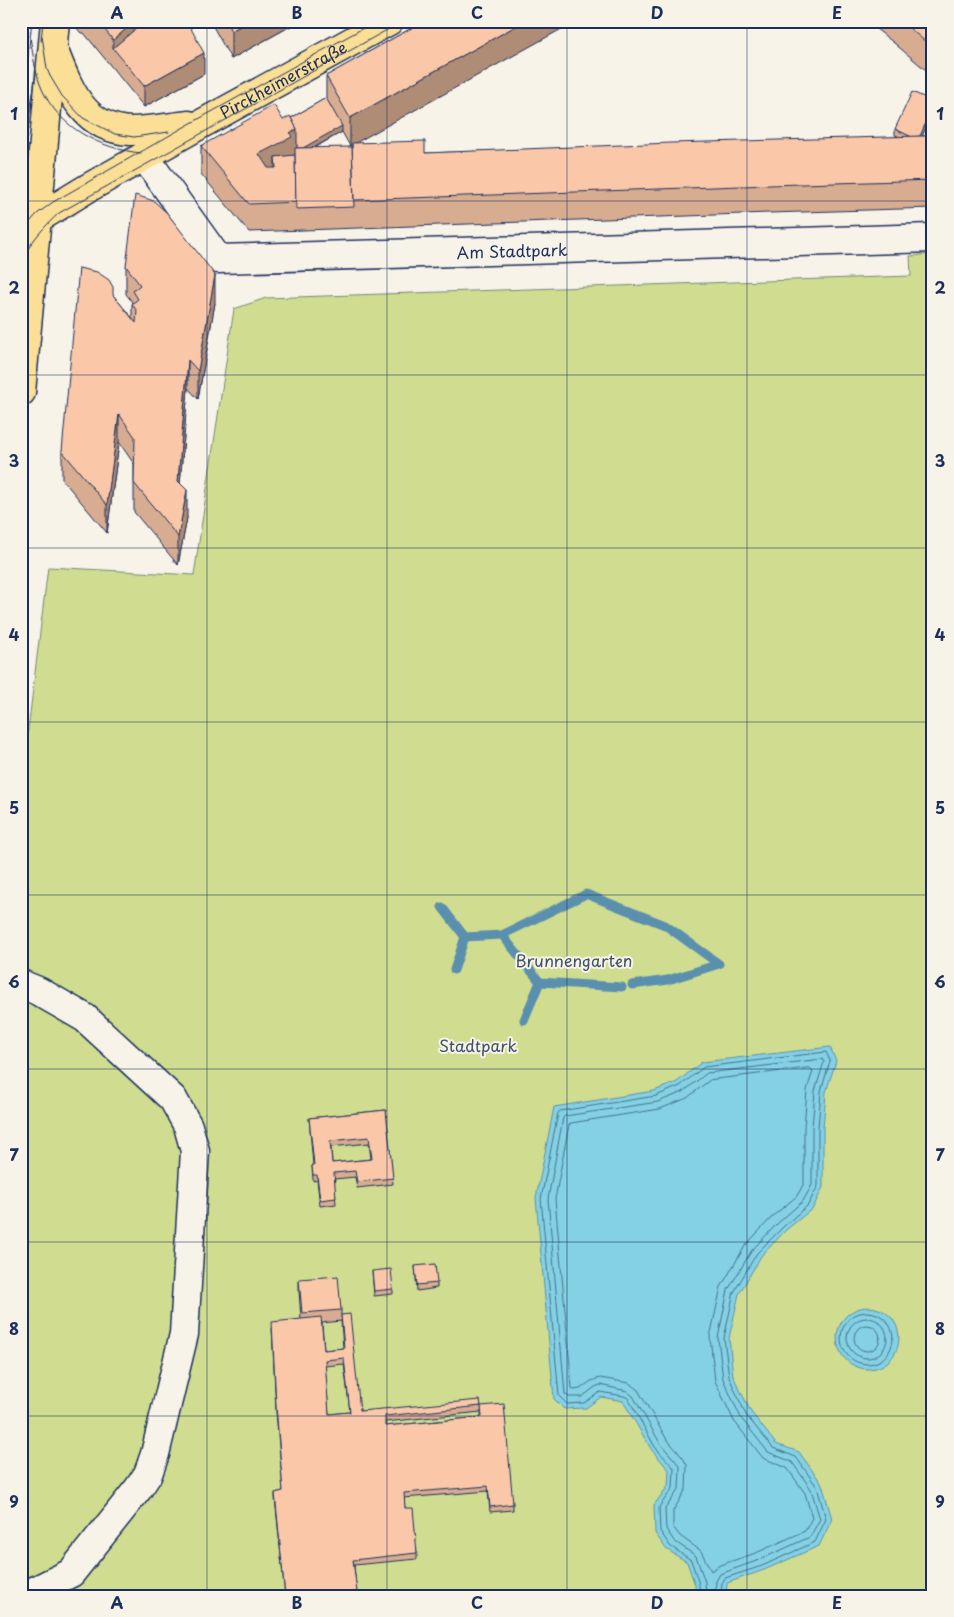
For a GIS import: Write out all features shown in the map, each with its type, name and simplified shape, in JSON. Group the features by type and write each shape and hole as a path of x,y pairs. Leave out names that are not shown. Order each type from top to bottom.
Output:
{"main road":[{"name":"Pirckheimerstraße","path":"26,222 389,21"},
{"name":"Pirckheimerstraße","path":"54,34 71,90 87,114 105,124 130,131 203,123"},
{"path":"21,392 26,222 54,34"}],"street":[{"name":"Am Stadtpark","path":"144,156 218,259 933,238"},
{"path":"21,984 38,991 86,1018 166,1092 173,1099 188,1126 195,1151 184,1334 155,1454 148,1474 71,1573 32,1592 21,1595"}],"green space":[{"name":"Stadtpark","path":"933,254 933,1596 21,1596 21,787 48,567 194,575 234,309 266,298 911,276 910,256"}],"water":[{"path":"830,1047 836,1061 826,1092 823,1128 823,1187 813,1208 786,1230 761,1256 739,1294 729,1338 733,1376 751,1412 776,1444 799,1452 822,1484 832,1519 819,1546 764,1570 727,1583 726,1596 695,1596 695,1585 687,1562 666,1549 655,1533 654,1505 668,1486 669,1470 651,1449 623,1401 601,1397 586,1408 564,1409 554,1399 536,1198 554,1107 654,1091 677,1082 702,1062"},
{"path":"862,1307 874,1307 890,1316 897,1326 899,1338 897,1350 890,1360 874,1369 862,1369 851,1364 842,1355 837,1344 837,1332 842,1321 851,1312"}],"building":[{"path":"98,21 136,21 113,40"},
{"path":"145,21 149,21 153,26 161,21 187,21 204,53 144,86 113,48"},
{"path":"226,21 249,21 231,31"},
{"path":"424,21 525,21 350,118 326,76"},
{"path":"901,21 933,21 933,48"},
{"path":"912,92 933,101 933,107 920,136 912,137 895,129"},
{"path":"326,98 342,126 303,148 297,148 297,129 291,118"},
{"path":"274,105 283,120 290,116 297,129 290,133 292,137 259,154 268,168 276,168 275,157 295,155 296,202 249,204 201,146"},
{"path":"933,136 933,180 354,200 352,143 425,141 425,153 671,143"},
{"path":"352,147 354,207 296,209 295,148"},
{"path":"135,195 154,201 167,213 215,275 198,371 188,360 178,481 187,490 178,537 134,483 135,437 119,414 107,505 62,451 79,268 97,272 109,280 113,287 113,295 136,323 137,311 132,304 138,299 133,291 140,285 126,266"},
{"path":"386,1110 393,1178 357,1182 355,1171 334,1173 336,1198 320,1200 317,1175 313,1175 312,1166 314,1165 309,1118","holes":["369,1137 372,1159 332,1163 330,1141"]},
{"path":"435,1264 437,1283 417,1285 415,1266"},
{"path":"391,1269 393,1289 374,1291 372,1271"},
{"path":"338,1276 341,1310 302,1313 299,1279"},
{"path":"350,1314 360,1411 480,1400 481,1406 504,1404 513,1504 490,1507 488,1486 404,1493 405,1508 413,1508 417,1553 353,1560 357,1592 285,1596 275,1493 283,1491 272,1322 321,1317 324,1350 344,1348 341,1315","holes":["344,1358 350,1412 329,1414 325,1360","481,1406 482,1417 385,1426 385,1416"]}],"waterway":[{"path":"465,937 502,935 586,894 665,925 719,964 668,980 632,985"},
{"path":"442,907 465,937"},
{"path":"502,935 540,982 622,987"},
{"path":"454,970 465,937"},
{"path":"524,1020 540,982"}],"tram line":[{"path":"21,114 32,21"},
{"path":"41,41 43,21"},
{"path":"21,232 37,214 53,202 376,21"},
{"path":"21,263 37,236 59,213 403,21"},
{"path":"42,36 47,69 50,76 62,96 83,118 115,134 134,137 169,132"},
{"path":"30,37 34,63 42,89 49,103 59,115 83,134 97,141 111,147 141,153"},
{"path":"21,181 36,73"}],"park label":[{"name":"Brunnengarten","path":"574,960"}]}
